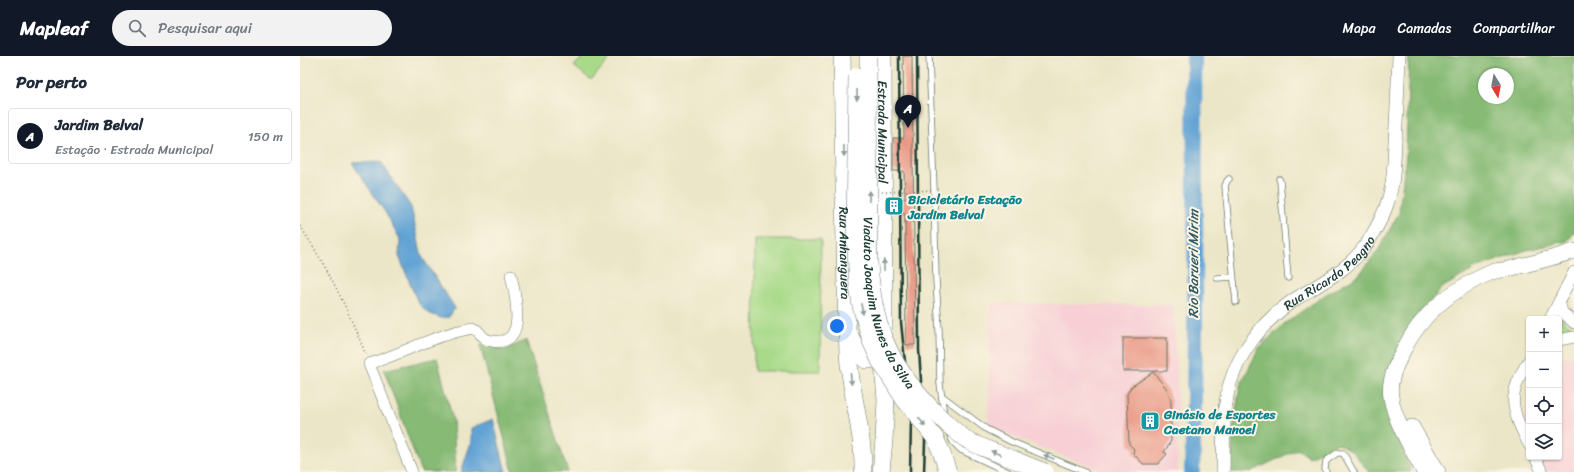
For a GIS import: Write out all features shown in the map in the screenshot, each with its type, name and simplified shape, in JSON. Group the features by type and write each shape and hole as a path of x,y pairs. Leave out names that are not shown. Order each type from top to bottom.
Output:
{"main road":[{"name":"Rua Anhanguera","path":"842,56 848,353 855,410 861,441 863,472"},
{"name":"Viaduto Joaquim Nunes da Silva","path":"857,56 855,234 858,287 861,306 871,341 880,361 904,399 935,438 948,472"},
{"name":"Viaduto Joaquim Nunes da Silva","path":"868,56 869,263 871,288 877,320 885,343 898,368 914,389 954,430 978,446 1045,472"},
{"name":"Estrada Municipal","path":"881,472 886,401 883,349 883,56"},
{"path":"1424,472 1398,418 1391,399 1390,391 1396,365 1416,328 1444,300 1460,288 1493,272 1574,252"},
{"path":"1438,472 1401,406 1398,391 1402,374 1424,334 1448,305 1509,269"},
{"path":"848,328 856,348 862,358 866,360 875,359 883,349"}],"street":[{"name":"Rua Ricardo Peagno","path":"1223,472 1224,415 1226,400 1233,377 1246,351 1267,322 1285,306 1344,269 1355,258 1369,241 1384,212 1393,180 1399,56"},
{"path":"1552,316 1574,272"},
{"path":"412,472 369,364 436,339 473,328 477,330 483,339 505,342 511,338 517,322 517,308 511,275"},
{"path":"1559,301 1562,312 1574,323"},
{"path":"1562,339 1574,337"},
{"path":"1526,365 1517,381 1513,394 1513,404 1515,415 1526,439"},
{"path":"1536,460 1542,472"}],"lane":[{"path":"929,56 940,384 948,432 956,445 968,454 1008,472"},
{"path":"1229,179 1226,186 1236,302"},
{"path":"1279,179 1288,278"},
{"path":"1217,278 1233,277"},
{"path":"942,396 986,429 1012,442 1085,472"},
{"path":"943,405 943,435"},
{"path":"943,442 944,472"},
{"path":"1326,472 1326,461 1337,453 1344,454 1354,472"}],"path":[{"path":"882,192 934,190"},
{"path":"300,226 311,242 340,295 369,364"}],"shaded area":[{"path":"991,303 1173,305 1177,380 1178,472 1105,472 988,427"},
{"path":"1574,356 1574,472 1547,472 1541,460 1562,460 1562,357"},
{"path":"1526,410 1526,426 1523,420"}],"green space":[{"path":"584,56 612,56 591,80 574,66"},
{"path":"1409,56 1574,56 1574,233 1567,241 1526,250 1478,267 1443,287 1411,323 1394,358 1383,396 1411,472 1369,472 1353,452 1338,443 1309,457 1298,449 1250,472 1231,472 1234,423 1240,386 1259,348 1284,324 1328,293 1359,275 1379,249 1399,213 1406,155"},
{"path":"755,239 821,239 820,371 754,371"},
{"path":"1562,319 1573,328 1562,333"},
{"path":"526,340 568,472 513,472 480,345 505,350"},
{"path":"437,358 453,420 456,472 421,472 384,370"}],"water":[{"path":"381,162 411,207 422,257 455,308 449,317 441,318 428,313 418,303 399,256 400,239 385,212 352,163"},
{"path":"493,419 506,472 461,472 471,442 471,428"}],"building":[{"path":"903,56 912,56 915,345 906,345 905,213 894,213 894,198 905,199 904,171 893,171 893,138 904,138"},
{"path":"1123,338 1167,338 1167,371 1123,371"},
{"name":"Ginásio de Esportes Caetano Manoel","path":"1153,372 1167,389 1171,401 1171,441 1164,452 1167,454 1158,464 1143,464 1133,453 1134,449 1129,444 1127,394 1131,387"}],"waterway":[{"name":"Rio Barueri Mirim","path":"1192,472 1195,316 1194,56"}],"railway":[{"path":"899,56 901,322 911,421 910,472"},
{"path":"917,56 919,350 925,442 924,472"}],"place":[{"name":"Jardim Belval","path":"908,128"},
{"name":"Bicicletário Estação Jardim Belval","path":"894,206"},
{"name":"Ginásio de Esportes Caetano Manoel","path":"1150,421"}]}
